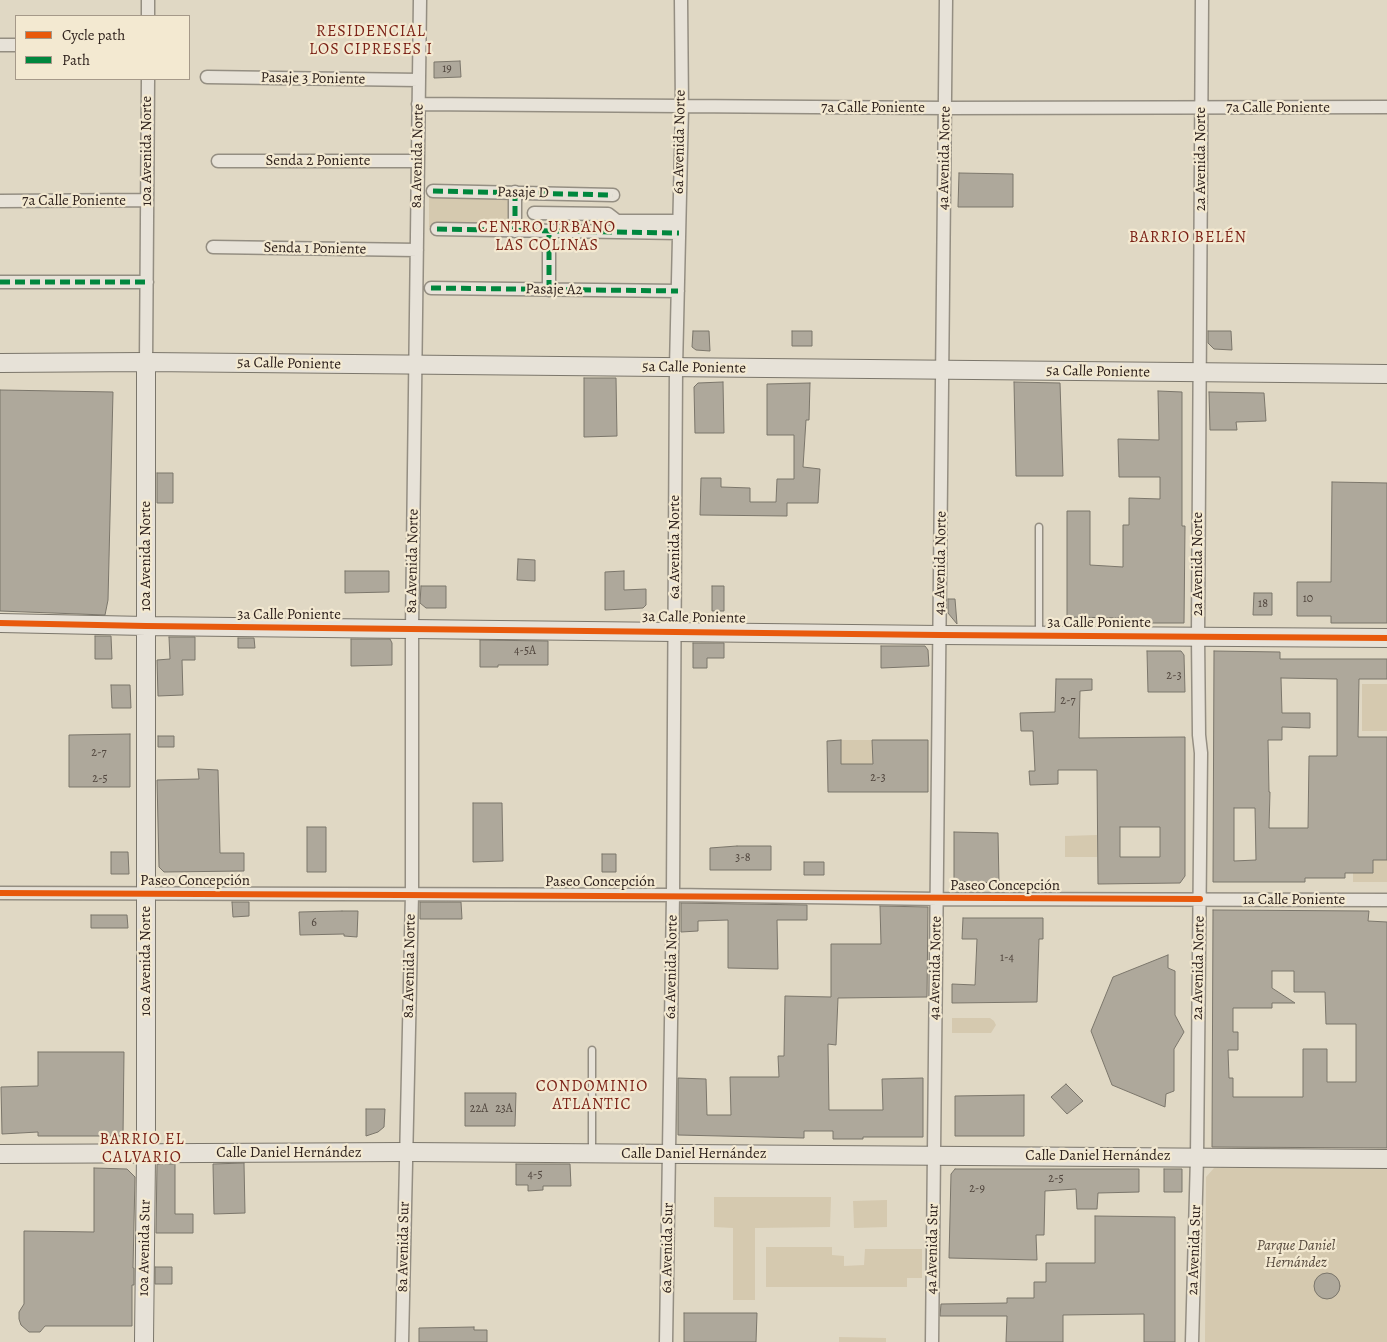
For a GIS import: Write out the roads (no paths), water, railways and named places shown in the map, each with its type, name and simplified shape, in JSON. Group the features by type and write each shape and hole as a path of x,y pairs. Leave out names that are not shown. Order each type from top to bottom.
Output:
{"street":[{"path":"148,0 148,15"},
{"name":"8a Avenida Norte","path":"406,1152 412,894 412,628 420,0"},
{"name":"6a Avenida Norte","path":"670,1154 676,368 682,107 681,0"},
{"name":"4a Avenida Norte","path":"934,1155 946,0"},
{"name":"2a Avenida Norte","path":"1197,1157 1201,753 1199,736 1198,636 1202,0"},
{"path":"0,46 15,45"},
{"name":"Pasaje 3 Poniente","path":"207,77 419,80"},
{"name":"10a Avenida Norte","path":"146,1154 148,80"},
{"name":"7a Calle Poniente","path":"418,104 1201,109 1387,107"},
{"name":"Senda 2 Poniente","path":"218,161 418,161"},
{"name":"Pasaje D","path":"433,191 613,195"},
{"path":"515,192 515,231"},
{"name":"7a Calle Poniente","path":"0,201 147,200"},
{"path":"534,213 608,214 617,222 679,227"},
{"path":"436,230 549,232 679,227"},
{"path":"549,232 549,290"},
{"name":"Senda 1 Poniente","path":"213,247 417,250"},
{"path":"0,282 147,282"},
{"name":"Pasaje A2","path":"431,288 678,291"},
{"name":"5a Calle Poniente","path":"0,363 146,362 1387,374"},
{"name":"3a Calle Poniente","path":"0,623 940,635 1387,638"},
{"name":"Paseo Concepción","path":"0,893 1200,899"},
{"name":"1a Calle Poniente","path":"1200,899 1387,900"},
{"name":"Calle Daniel Hernández","path":"0,1154 406,1152 1387,1159"},
{"name":"8a Avenida Sur","path":"402,1342 406,1152"},
{"name":"10a Avenida Sur","path":"144,1342 146,1154"},
{"name":"6a Avenida Sur","path":"666,1342 670,1154"},
{"name":"4a Avenida Sur","path":"932,1342 934,1155"},
{"name":"2a Avenida Sur","path":"1192,1342 1197,1157"}],"lane":[{"path":"1039,527 1039,635"},
{"path":"592,1050 592,1154"}],"district":[{"name":"RESIDENCIAL LOS CIPRESES I","path":"371,41"},
{"name":"CENTRO URBANO LAS COLINAS","path":"547,237"},
{"name":"BARRIO BELÉN","path":"1188,238"},
{"name":"CONDOMINIO ATLANTIC","path":"592,1096"},
{"name":"BARRIO EL CALVARIO","path":"142,1149"}],"park label":[{"name":"Parque Daniel Hernández","path":"1296,1254"}]}
